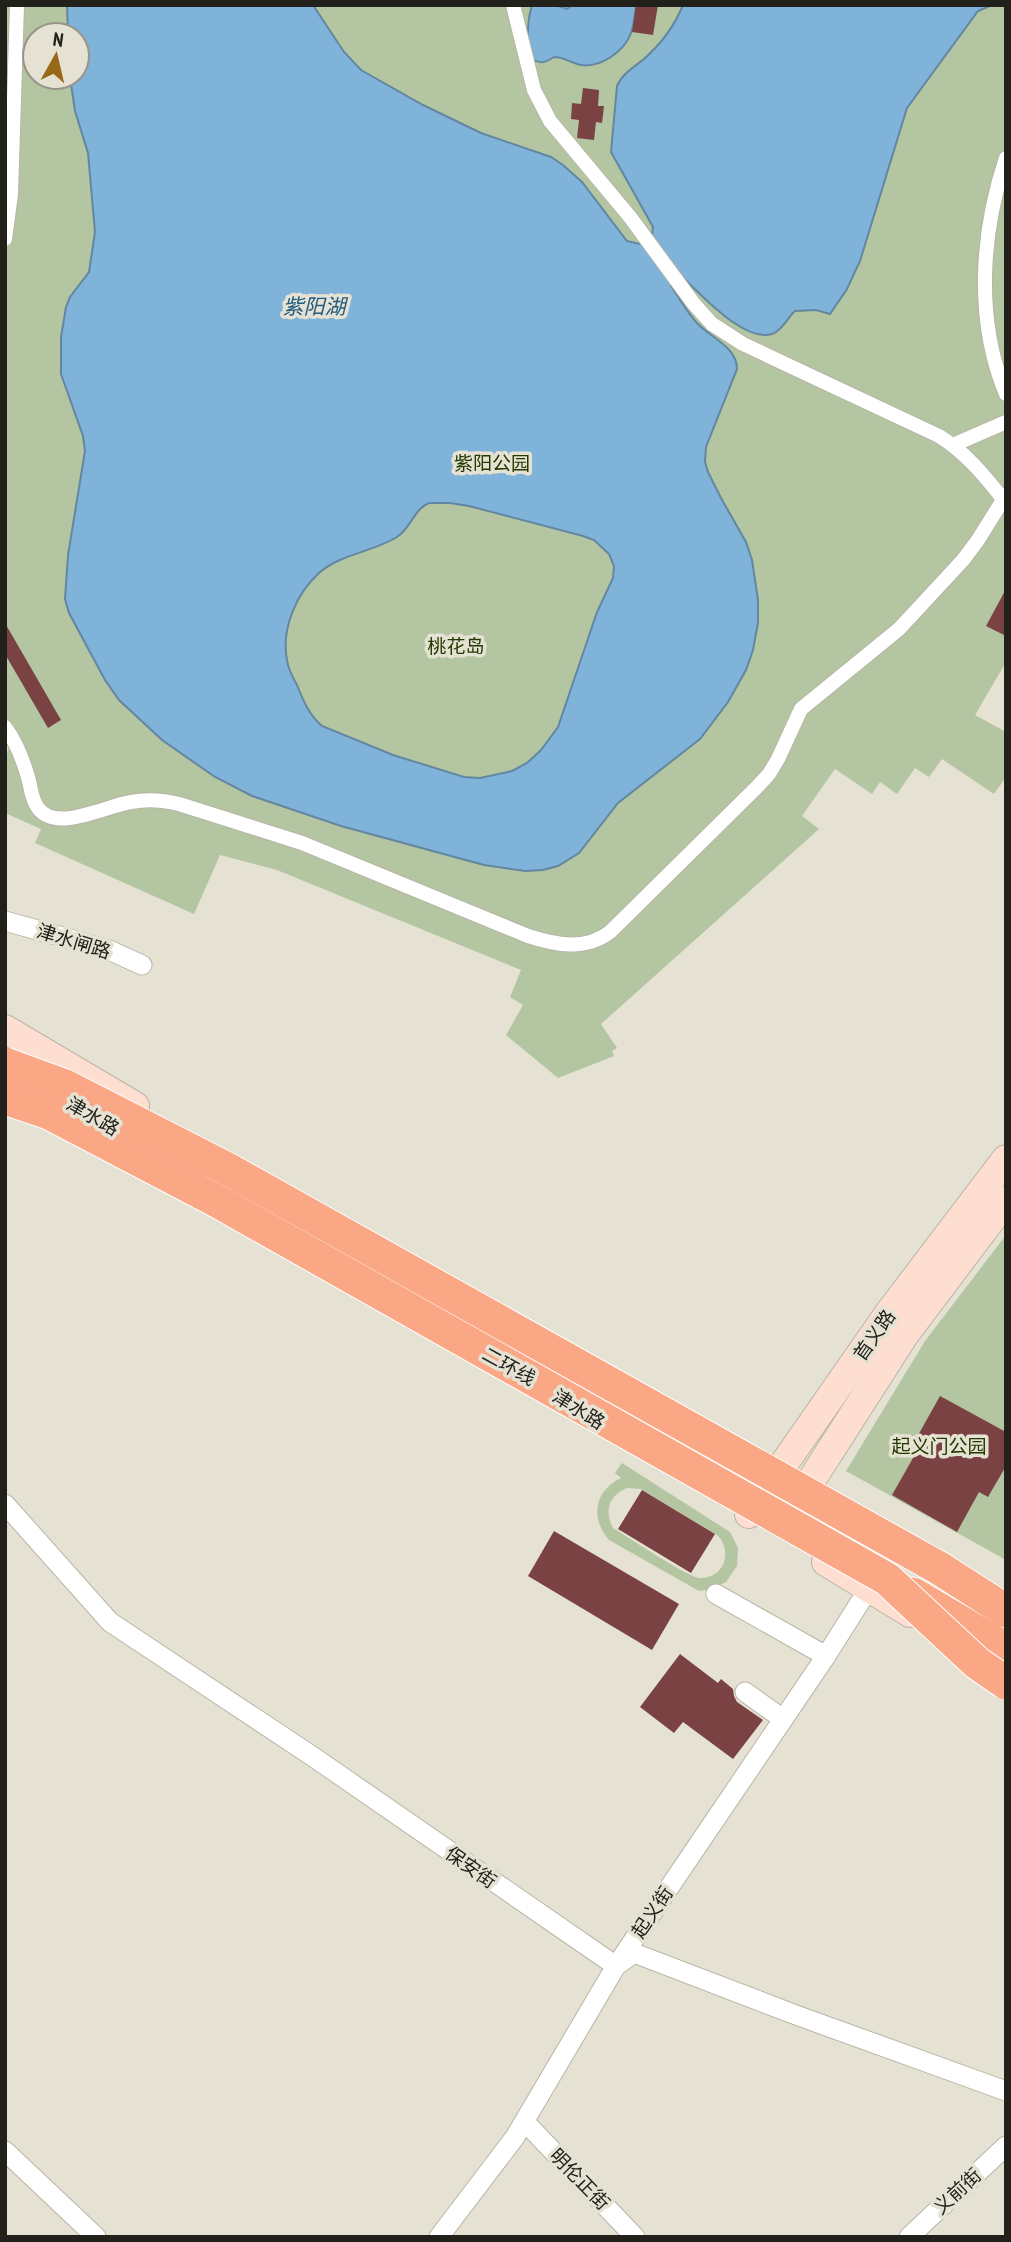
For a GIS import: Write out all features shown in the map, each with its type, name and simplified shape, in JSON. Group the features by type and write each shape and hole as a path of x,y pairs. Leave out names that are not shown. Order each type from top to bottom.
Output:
{"highway":[{"name":"二环线","path":"5,1065 65,1086 229,1170 927,1561 1006,1611"},
{"name":"二环线","path":"5,1098 49,1113 217,1201 878,1584 1006,1650"},
{"path":"878,1584 1006,1683"}],"main road":[{"name":"津水路","path":"5,1029 770,1484 1006,1618"},
{"name":"津水路","path":"5,1065 275,1223 778,1532 878,1584 1006,1670"},
{"name":"首义路","path":"749,1514 889,1313 1006,1159"},
{"name":"首义路","path":"778,1532 905,1334 1006,1200"}],"street":[{"path":"5,239 11,194 17,5"},
{"path":"5,727 27,774 34,802 41,812 52,818 64,819 132,802 165,800 302,843 528,936 557,944 587,943 610,932 757,787 778,760 801,709 899,629 978,540 1004,497 953,444 743,344 722,332 704,316 646,239 561,135 538,99 513,5"},
{"path":"1006,158 988,232 984,279 990,332 1000,380 1006,394"},
{"path":"953,444 1006,422"},
{"name":"津水闸路","path":"5,920 109,950 142,965"},
{"name":"保安街","path":"5,1504 110,1622 312,1756 615,1966"},
{"name":"起义街","path":"439,2237 525,2122 615,1966 878,1584"},
{"path":"716,1594 826,1657"},
{"path":"745,1692 783,1719"},
{"path":"615,1966 634,1953 808,2020 1006,2091"},
{"name":"明伦正街","path":"525,2122 635,2237"},
{"name":"义前街","path":"909,2237 1006,2146"},
{"path":"5,2151 96,2237"}],"green space":[{"name":"紫阳公园","path":"5,5 1006,5 1006,662 975,715 1006,732 1006,777 994,794 942,759 929,777 915,768 897,794 880,782 872,794 835,769 802,816 819,829 601,1024 617,1048 612,1051 614,1056 558,1078 506,1035 523,1005 510,997 521,970 277,870 220,855 194,914 35,843 41,829 5,813 5,762 9,747 5,738"},
{"name":"起义门公园","path":"1006,1235 1006,1560 846,1471 925,1341"},
{"path":"622,1463 730,1532 738,1548 737,1566 726,1582 699,1591 609,1540 597,1514 600,1498 605,1490 621,1478 615,1473","holes":["627,1488 641,1489 717,1535 725,1548 721,1569 709,1577 694,1576 613,1528 609,1516 612,1499"]}],"water":[{"name":"紫阳湖","path":"67,5 313,5 344,52 361,70 423,105 481,133 551,157 582,182 627,241 640,244 652,235 653,227 611,152 617,86 625,74 661,41 676,21 683,5 992,5 978,11 907,108 860,261 847,289 830,314 816,310 795,311 776,332 761,335 736,324 682,277 671,286 697,323 728,349 736,361 737,369 706,447 705,462 721,498 746,542 752,560 758,600 758,623 753,650 746,670 728,702 700,739 618,803 579,853 558,866 543,870 525,871 484,865 341,826 252,796 215,777 162,740 119,700 105,680 69,613 65,599 68,555 85,451 83,436 61,374 61,337 70,297 89,272 95,232 88,153 75,111 72,91 91,91 91,21 68,21","holes":["429,503 469,506 594,540 609,554 614,566 613,578 597,612 558,727 541,750 527,763 512,771 480,778 464,777 393,755 322,726 304,702 290,670 286,648 292,613 303,591 319,573 337,561 397,537"]},
{"path":"532,5 555,5 567,9 572,5 636,5 628,40 610,57 588,65 558,57 541,62 532,59 528,32"}],"building":[{"path":"636,5 658,5 653,35 632,32"},
{"path":"583,88 599,90 598,106 604,106 602,123 596,122 594,140 577,138 579,120 571,119 572,103 581,104"},
{"path":"1006,589 1006,636 986,626"},
{"path":"5,623 61,720 48,728 5,654"},
{"path":"940,1396 1006,1432 1006,1466 988,1497 979,1492 957,1532 892,1495 913,1458 907,1455"},
{"path":"642,1490 715,1534 691,1573 618,1529"},
{"path":"554,1531 679,1604 652,1650 528,1576"},
{"path":"680,1654 718,1683 721,1679 733,1689 737,1702 763,1720 733,1759 683,1722 674,1733 640,1707"}],"park label":[{"name":"桃花岛","path":"456,646"}]}
